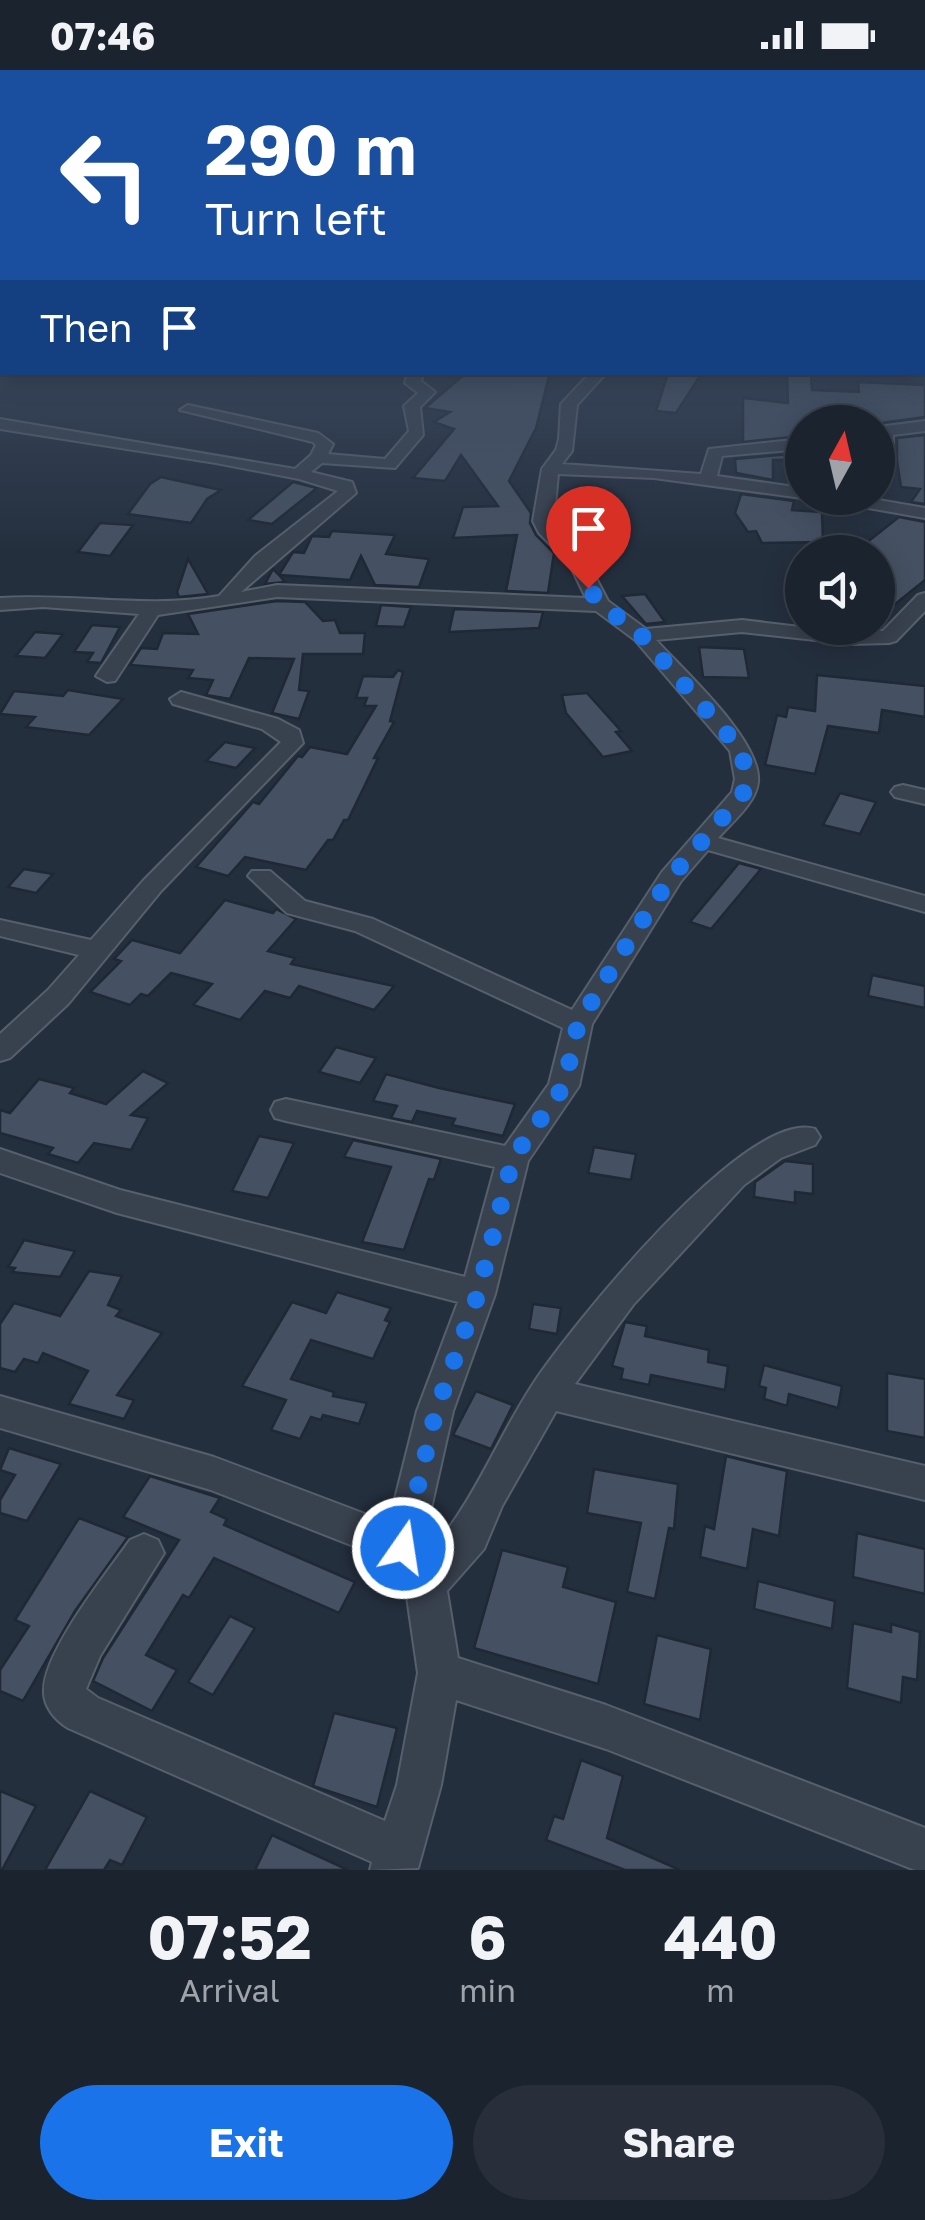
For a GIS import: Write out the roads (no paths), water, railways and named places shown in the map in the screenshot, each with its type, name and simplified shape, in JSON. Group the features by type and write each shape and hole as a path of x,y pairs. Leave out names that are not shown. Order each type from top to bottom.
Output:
{"street":[{"path":"318,458 389,464 417,432 412,406 426,392 414,383"},
{"path":"403,1548 436,1411 478,1294 513,1158 564,1086 578,1024 671,877 743,794 747,778 741,750 642,636 602,605 588,588 578,561 545,528 542,512 550,469 564,451 570,404 590,383"},
{"path":"188,410 318,438 325,444 318,458 299,474"},
{"path":"0,424 332,479 346,486 347,493 263,561 229,592 226,600"},
{"path":"895,429 925,426"},
{"path":"708,480 715,452 785,446"},
{"path":"550,469 708,480 785,491"},
{"path":"895,507 925,514"},
{"path":"0,604 43,602 152,609 277,592 602,605"},
{"path":"642,636 695,627 742,626 841,639 888,637 925,599"},
{"path":"106,676 152,609"},
{"path":"0,1051 100,951 152,886 292,743 291,735 270,724 181,700"},
{"path":"703,841 925,904"},
{"path":"261,876 296,907 364,925 578,1024"},
{"path":"0,928 100,951"},
{"path":"286,1110 513,1158"},
{"path":"426,1585 470,1536 547,1393 656,1255 752,1161 804,1136"},
{"path":"0,1161 116,1201 478,1294"},
{"path":"547,1393 925,1483"},
{"path":"0,1412 214,1474 403,1548 426,1585 439,1673 419,1786 398,1861 82,1713 69,1703 64,1692 73,1664 144,1553"},
{"path":"439,1673 606,1727 925,1851"}]}
